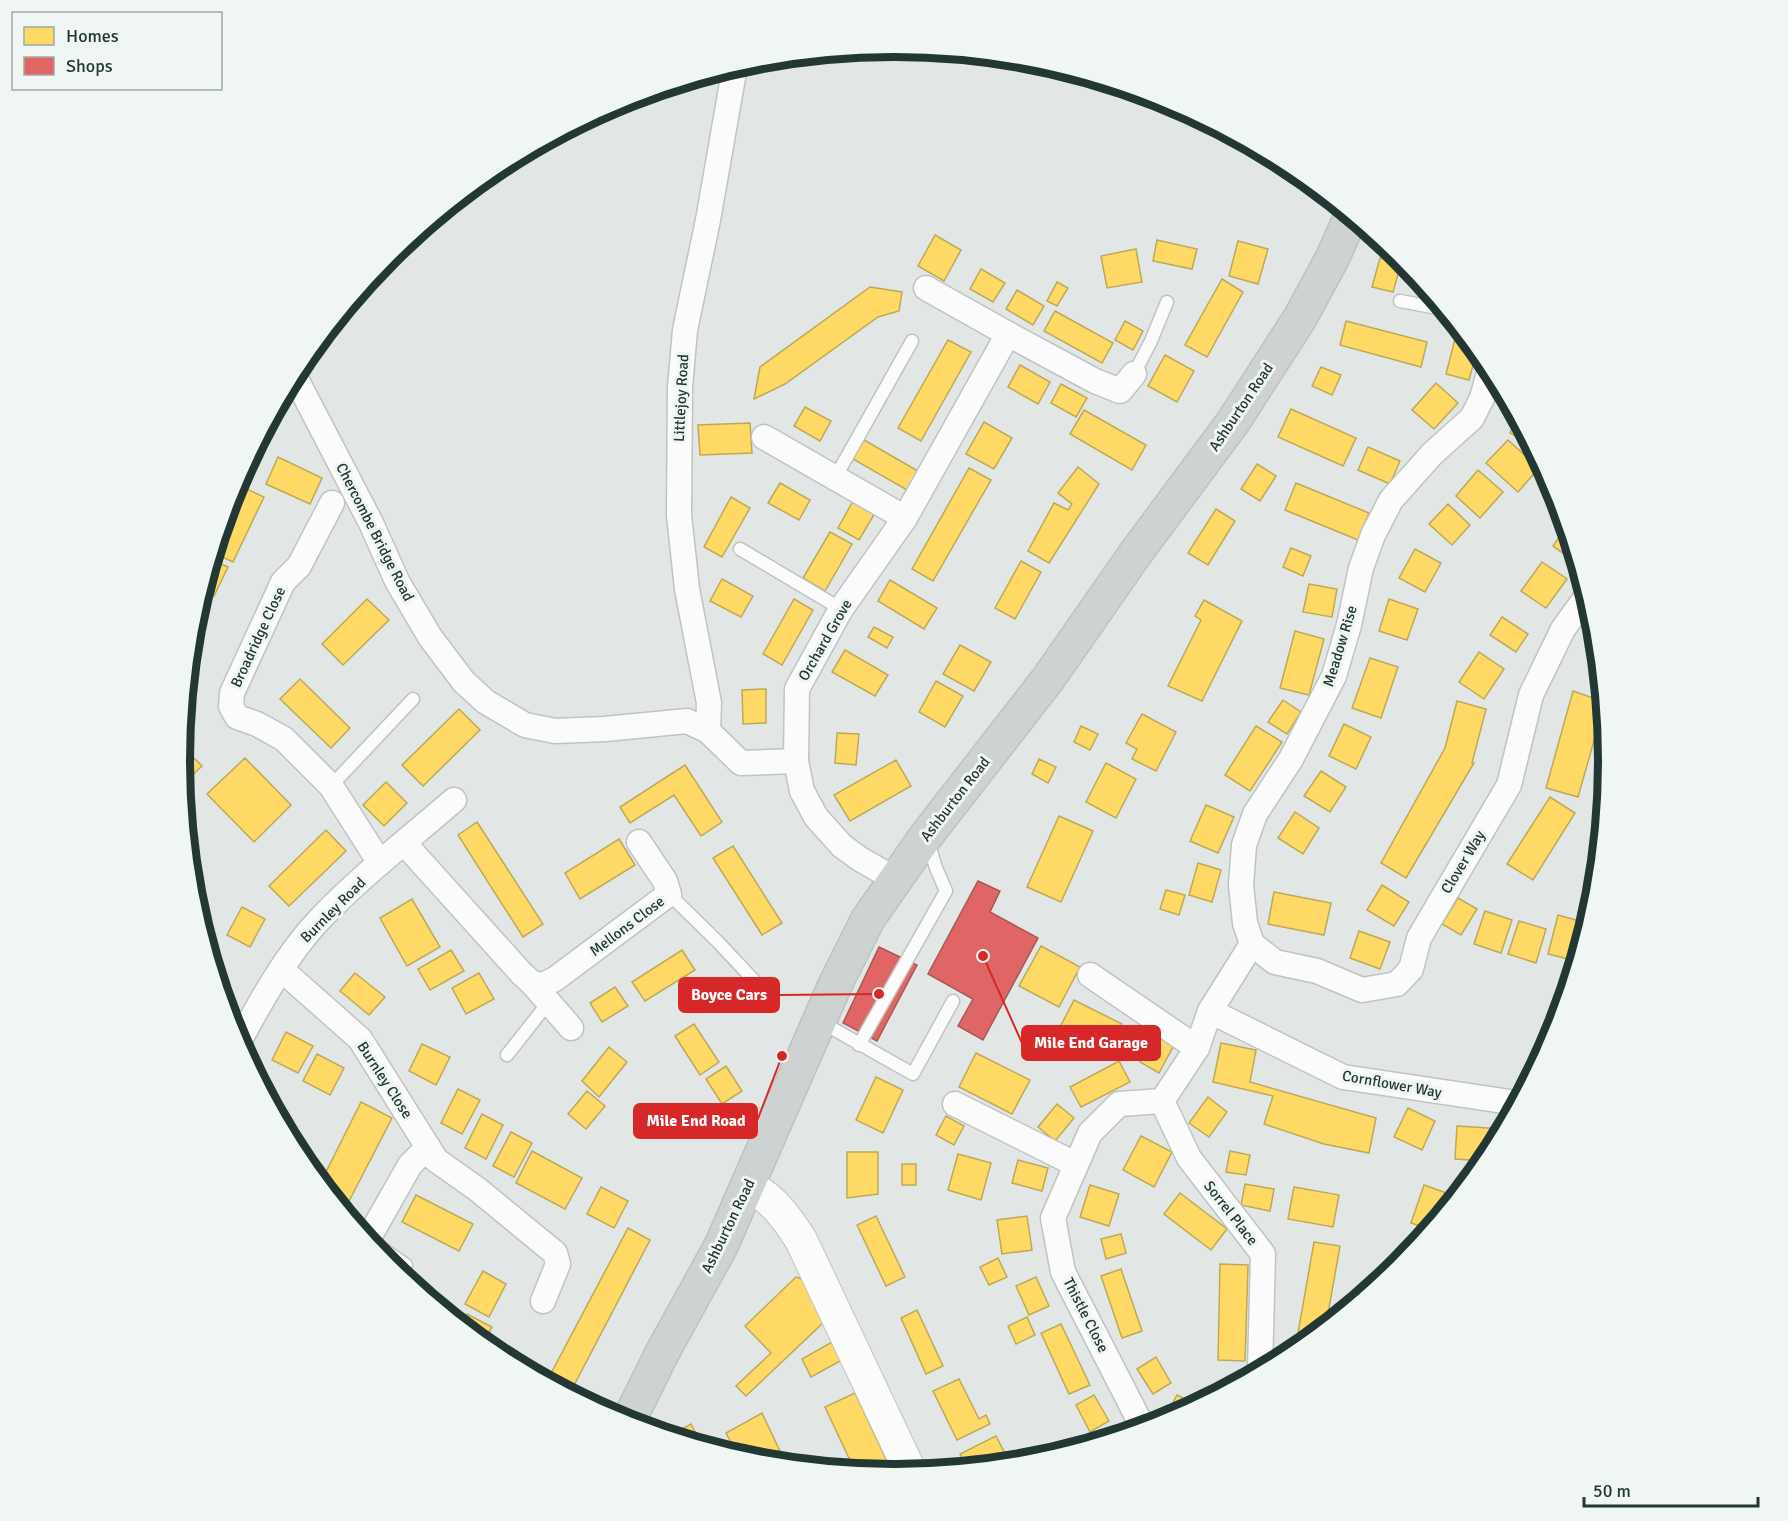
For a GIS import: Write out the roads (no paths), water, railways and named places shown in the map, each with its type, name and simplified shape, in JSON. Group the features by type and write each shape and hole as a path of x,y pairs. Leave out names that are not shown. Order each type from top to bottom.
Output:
{"main road":[{"name":"Ashburton Road","path":"632,1413 662,1353 721,1246 868,919 926,836 1048,679 1135,554 1233,422 1300,318 1333,257 1348,223"}],"street":[{"name":"Littlejoy Road","path":"708,731 710,703 687,589 679,515 680,387 685,330 708,220 733,76"},
{"path":"926,288 1095,381 1120,391 1134,374"},
{"name":"Orchard Grove","path":"896,879 842,846 816,817 802,791 796,761 797,689 841,609 905,518 1008,334"},
{"name":"Meadow Rise","path":"1252,944 1245,923 1241,885 1244,845 1255,814 1291,759 1334,676 1349,625 1361,568 1373,536 1391,500 1431,454 1472,418 1482,398 1486,382"},
{"name":"Chercombe Bridge Road","path":"299,385 371,523 397,581 430,637 464,682 486,702 525,725 555,731 687,721 708,731 741,764 796,761"},
{"path":"764,437 905,518"},
{"name":"Broadridge Close","path":"332,503 299,566 283,582 232,693 231,706 237,717 257,724 284,739 331,786 380,864"},
{"name":"Clover Way","path":"1252,944 1275,962 1317,971 1362,990 1397,984 1411,969 1419,938 1509,785 1531,695 1563,629 1580,605"},
{"name":"Burnley Road","path":"245,1032 297,947 319,920 454,800"},
{"name":"Mellons Close","path":"532,983 543,985 555,979 669,894 665,881 639,842"},
{"path":"404,843 571,1028"},
{"path":"1162,1101 1197,1048 1210,1011 1252,944"},
{"name":"Burnley Close","path":"282,970 360,1039 436,1161 477,1189 555,1253 558,1264 543,1300"},
{"path":"1090,975 1197,1048"},
{"name":"Cornflower Way","path":"1210,1011 1343,1077 1509,1102"},
{"name":"Thistle Close","path":"1139,1419 1063,1272 1053,1218 1090,1133 1119,1104 1162,1101"},
{"name":"Sorrel Place","path":"1162,1101 1189,1158 1263,1254 1260,1361"},
{"path":"955,1104 1075,1164"},
{"path":"372,1232 410,1165 428,1147"},
{"path":"748,1186 760,1191 783,1213 801,1240 906,1463"}],"lane":[{"path":"1400,301 1431,307"},
{"path":"1134,374 1167,302"},
{"path":"835,478 912,341"},
{"path":"740,549 841,609"},
{"path":"331,786 413,699"},
{"path":"859,1045 946,891 926,836"},
{"path":"669,894 762,989"},
{"path":"820,1022 913,1074 952,1001"},
{"path":"507,1055 548,1003"}],"place":[{"name":"Mile End Garage","path":"983,956"},
{"name":"Boyce Cars","path":"879,994"},
{"name":"Mile End Road","path":"782,1056"}]}
